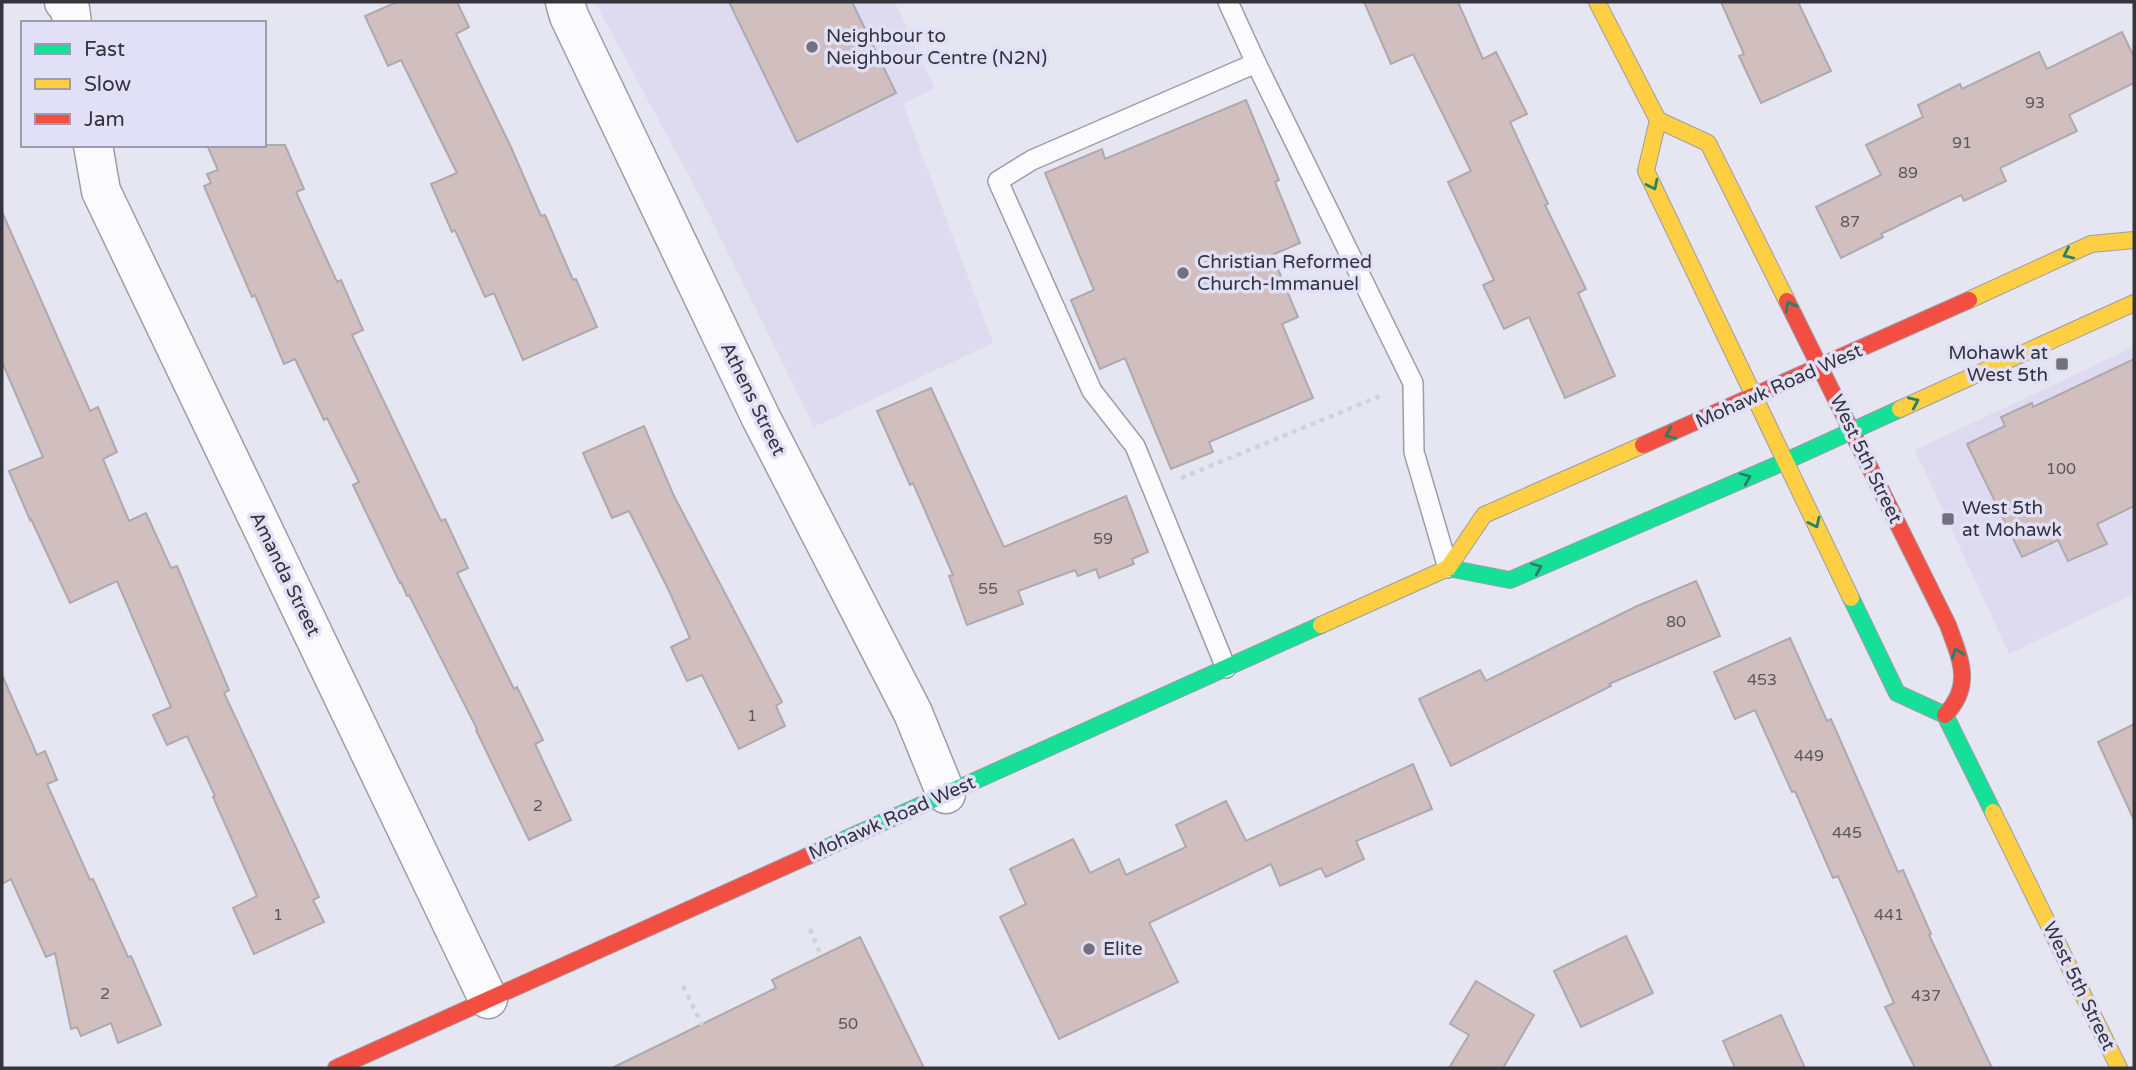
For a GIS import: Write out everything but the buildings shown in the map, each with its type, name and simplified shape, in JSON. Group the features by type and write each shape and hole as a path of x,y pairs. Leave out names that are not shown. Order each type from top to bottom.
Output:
{"main road":[{"path":"1597,2 1658,120 1646,171 1897,693 1945,715"},
{"name":"West 5th Street","path":"1658,120 1708,144 1948,625 1961,664 1962,688 1960,696 1945,715 2119,1068"},
{"name":"Mohawk Road West","path":"340,1067 1448,568 1484,515 1755,397 2091,244 2134,240"},
{"path":"1448,568 1510,580 1786,461 2134,303"}],"street":[{"path":"64,2 70,9 72,21"},
{"name":"Athens Street","path":"565,2 569,16 761,418 913,713 946,794"},
{"name":"Amanda Street","path":"93,147 101,191 488,999"}],"lane":[{"path":"1228,2 1413,383 1413,452 1448,568"},
{"path":"1226,668 1135,446 1092,391 998,181 1032,160 1256,63"}],"path":[{"path":"1153,490 1413,383"},
{"path":"810,929 821,956"},
{"path":"684,986 702,1025"}],"shaded area":[{"path":"595,2 895,2 935,88 903,104 993,343 814,427 705,206"},
{"path":"2134,347 2134,594 2009,654 1915,450"}],"traffic: fast":[{"path":"1448,568 1510,580 1900,409"},
{"path":"1851,598 1897,693 1945,715 1993,812"},
{"path":"808,856 1321,625"}],"traffic: slow":[{"path":"1597,2 1658,120 1708,143 1787,301"},
{"path":"1658,120 1646,171 1851,598"},
{"path":"1969,300 2091,244 2134,240"},
{"path":"1900,409 2134,303"},
{"path":"1321,625 1448,568 1484,515 1643,445"},
{"path":"1993,812 2119,1068"}],"traffic: jam":[{"path":"1643,445 1969,300"},
{"path":"1787,301 1948,625 1960,661 1962,682 1954,704 1945,715"},
{"path":"336,1068 808,856"}],"place":[{"name":"Neighbour to Neighbour Centre (N2N)","path":"812,47"},
{"name":"Christian Reformed Church-Immanuel","path":"1183,273"},
{"name":"Mohawk at West 5th","path":"2062,364"},
{"name":"West 5th at Mohawk","path":"1948,519"},
{"name":"Elite","path":"1089,949"}]}
